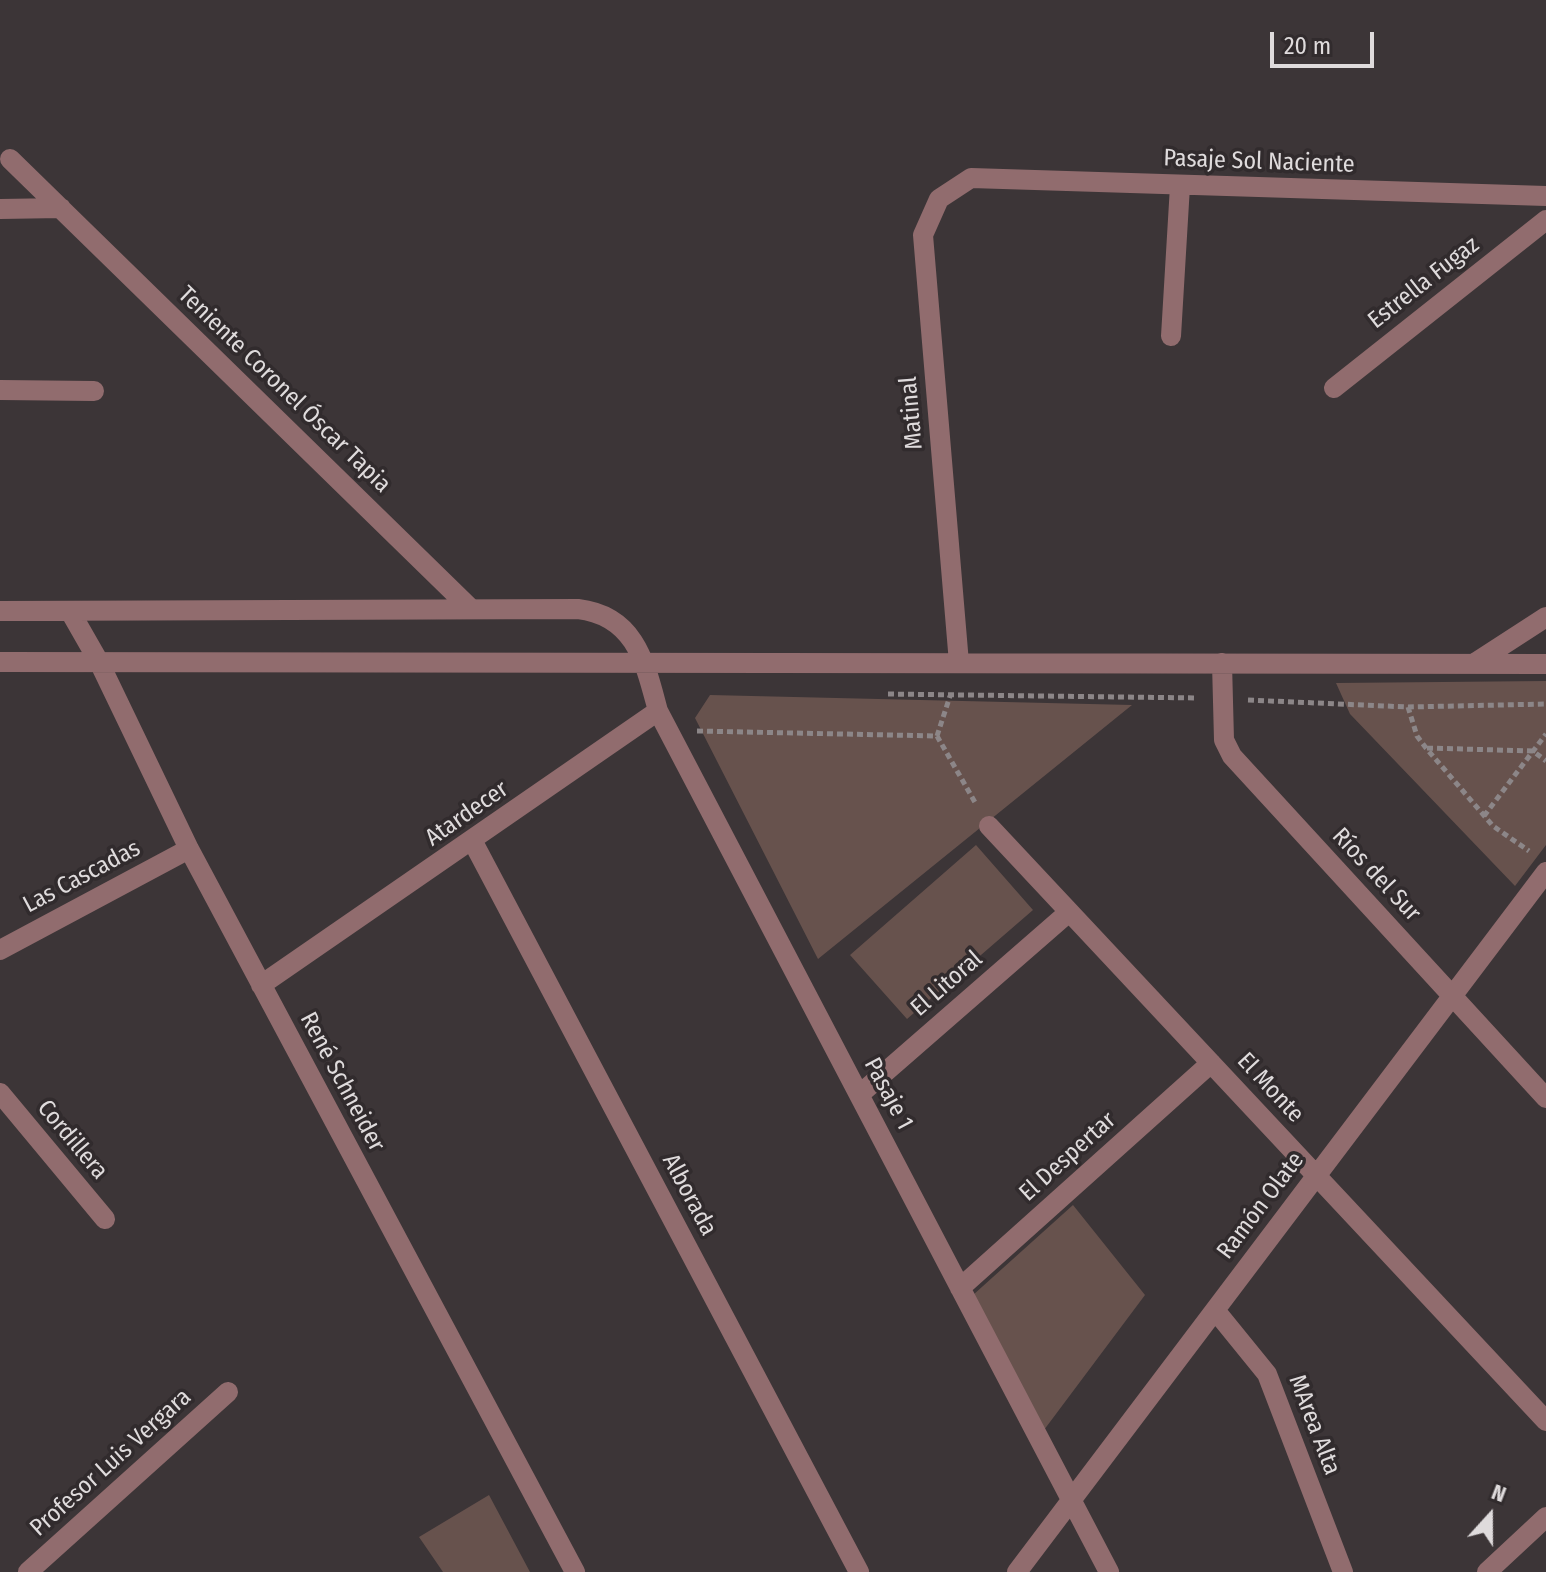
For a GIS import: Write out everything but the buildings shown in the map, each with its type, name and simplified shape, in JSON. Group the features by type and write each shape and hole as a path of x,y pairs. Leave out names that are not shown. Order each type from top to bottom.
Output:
{"street":[{"name":"Teniente Coronel Óscar Tapia","path":"10,159 471,609"},
{"name":"Pasaje Sol Naciente","path":"971,178 1546,196"},
{"name":"Matinal","path":"959,663 923,235 939,199 971,178"},
{"path":"1171,336 1180,186"},
{"path":"0,209 61,208"},
{"name":"Estrella Fugaz","path":"1334,388 1546,220"},
{"path":"0,390 94,391"},
{"path":"0,611 593,611 620,625 640,648 658,711"},
{"name":"René Schneider","path":"71,613 99,662 189,849 575,1572"},
{"path":"1475,663 1546,617"},
{"path":"0,662 1546,664"},
{"name":"Ríos del Sur","path":"1222,663 1224,740 1232,756 1546,1098"},
{"name":"Pasaje 1","path":"658,711 1109,1572"},
{"name":"Atardecer","path":"261,985 473,842 658,711"},
{"name":"El Monte","path":"989,826 1546,1421"},
{"name":"Alborada","path":"473,842 859,1572"},
{"name":"Las Cascadas","path":"0,950 189,849"},
{"name":"Ramón Olate","path":"1017,1572 1452,996 1541,864"},
{"name":"El Litoral","path":"859,1095 1069,912"},
{"name":"El Despertar","path":"960,1288 1211,1063"},
{"name":"Cordillera","path":"0,1093 105,1219"},
{"name":"MArea Alta","path":"1215,1310 1267,1374 1343,1572"},
{"name":"Profesor Luis Vergara","path":"28,1572 228,1392"},
{"path":"1487,1572 1546,1517"}],"path":[{"path":"887,694 1222,698 1408,707 1546,704"},
{"path":"950,696 937,736 989,826"},
{"path":"1408,707 1417,736 1426,748 1484,816 1541,864"},
{"path":"668,731 937,736"},
{"path":"1484,816 1546,734"},
{"path":"1426,748 1533,751 1546,761"}],"shaded area":[{"path":"1546,681 1546,845 1515,886 1350,714 1336,683"},
{"path":"710,695 1132,705 818,959 695,718"},
{"path":"976,845 1033,910 907,1019 850,955"},
{"path":"1073,1205 1145,1295 1044,1430 973,1295"},
{"path":"489,1495 530,1572 443,1572 419,1537"}]}
